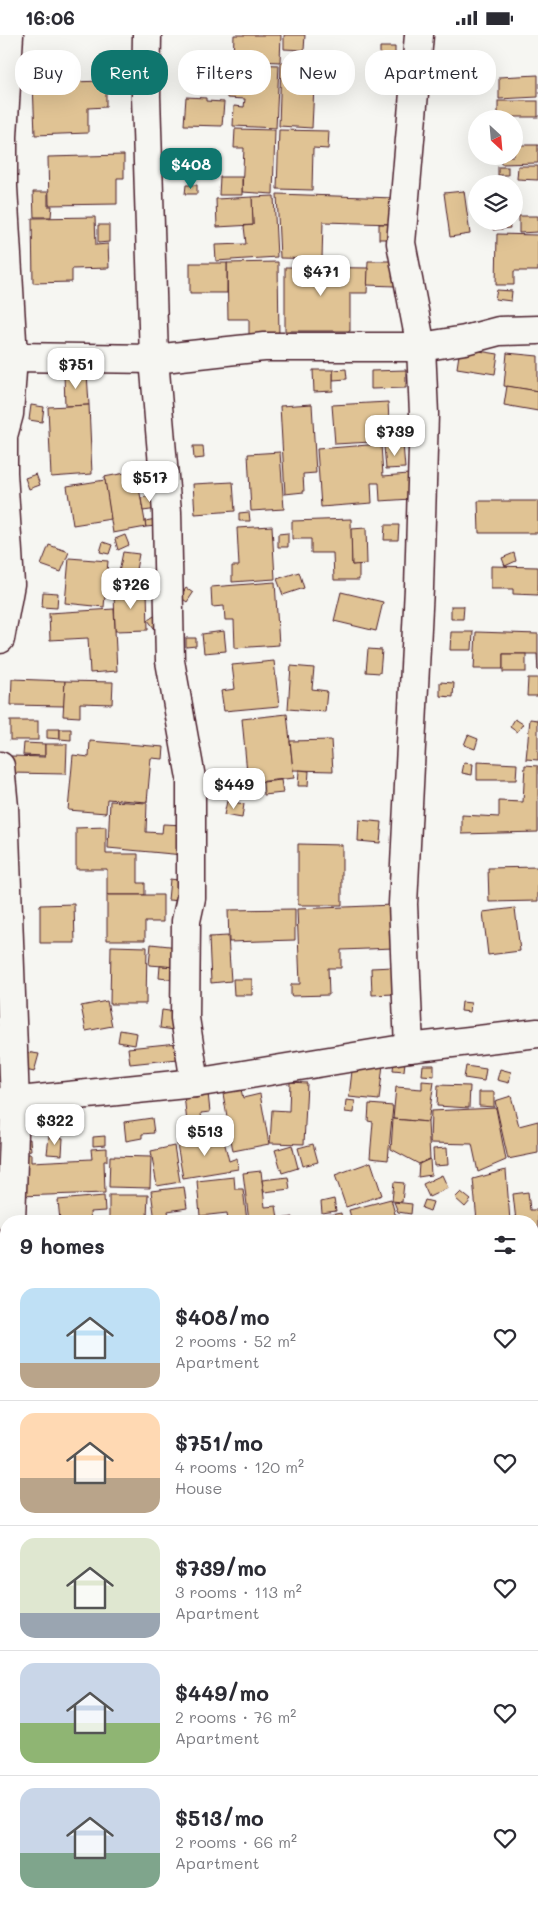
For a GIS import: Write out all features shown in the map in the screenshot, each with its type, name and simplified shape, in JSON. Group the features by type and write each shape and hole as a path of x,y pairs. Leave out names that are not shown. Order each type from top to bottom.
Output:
{"street":[{"path":"0,639 10,584 3,473 3,436 9,414 7,359 8,289 3,135 9,35"},
{"path":"147,35 146,96 154,359 167,512 170,661 191,778 191,898 186,921 184,1018 196,1083"},
{"path":"410,1048 403,904 419,588 424,414 421,347 401,243 419,35"},
{"path":"7,359 154,359 264,347 421,347 465,340 499,331 538,330"},
{"path":"0,766 4,807 7,1103 11,1215"},
{"path":"7,1103 196,1083 410,1048 538,1033"}],"building":[{"path":"234,35 281,35 280,62 271,62 271,50 233,50"},
{"path":"284,35 305,35 304,50 284,49"},
{"path":"380,47 395,47 395,50 380,50"},
{"path":"281,62 281,95 314,95 312,128 279,126"},
{"path":"271,65 279,65 276,128 233,126 234,106 244,107 245,99 227,98 227,95 271,95"},
{"path":"538,75 538,97 499,99 499,77"},
{"path":"91,81 91,95 106,95 106,107 88,108 88,133 35,135 33,95 81,95 81,82"},
{"path":"186,97 206,98 206,101 224,102 222,126 184,125"},
{"path":"498,101 538,101 538,117 523,117 523,110 498,110"},
{"path":"235,129 275,130 273,194 242,192 244,148 234,148"},
{"path":"279,130 329,131 328,149 313,148 312,190 277,189"},
{"path":"523,145 538,145 538,163 523,163"},
{"path":"124,155 124,178 117,178 117,204 49,205 48,157"},
{"path":"518,166 538,166 538,180 523,179 523,175 517,175"},
{"path":"498,167 508,167 508,175 498,175"},
{"path":"220,177 242,177 242,195 219,195"},
{"path":"186,185 197,185 197,194 185,194"},
{"path":"464,191 470,234 450,237 444,193"},
{"path":"33,192 48,192 48,206 52,206 51,217 34,217"},
{"path":"277,194 395,198 394,224 323,222 322,259 280,258"},
{"path":"274,196 277,257 216,261 215,245 246,244 244,226 253,225 252,197"},
{"path":"252,197 253,225 217,227 216,199"},
{"path":"523,216 538,216 538,232 519,233 519,230 523,230"},
{"path":"95,217 96,245 108,244 109,268 72,269 72,282 33,283 32,218"},
{"path":"379,224 394,224 394,239 379,239"},
{"path":"98,225 109,225 109,242 98,243"},
{"path":"497,234 538,235 538,271 514,271 514,285 496,285"},
{"path":"368,261 395,261 395,286 367,285"},
{"path":"278,262 279,339 249,339 249,319 228,319 227,263"},
{"path":"190,263 227,263 227,293 190,293"},
{"path":"285,267 368,268 367,293 350,293 350,331 285,331"},
{"path":"497,290 512,291 511,301 495,299"},
{"path":"460,348 498,354 495,374 457,368"},
{"path":"507,353 538,356 538,391 504,386"},
{"path":"346,369 347,379 333,380 333,370"},
{"path":"313,370 333,370 333,391 314,392"},
{"path":"406,370 406,388 371,389 371,371"},
{"path":"87,373 89,405 65,406 64,374"},
{"path":"507,386 538,391 538,411 504,405"},
{"path":"388,402 390,441 335,444 332,405"},
{"path":"312,404 316,473 303,474 304,492 285,494 280,406"},
{"path":"31,405 44,407 42,422 29,420"},
{"path":"89,405 92,474 51,477 48,407"},
{"path":"381,444 383,476 409,474 411,499 380,501 379,483 371,483 372,503 321,507 317,449"},
{"path":"403,444 405,468 386,469 384,446"},
{"path":"193,446 203,446 204,458 194,459"},
{"path":"280,452 284,509 251,511 248,454"},
{"path":"136,471 146,527 113,533 104,477"},
{"path":"36,474 40,485 29,489 25,478"},
{"path":"105,480 111,519 73,525 67,486"},
{"path":"233,482 235,511 195,514 193,484"},
{"path":"156,495 158,509 143,511 141,498"},
{"path":"478,501 538,501 538,533 479,533"},
{"path":"249,512 250,521 239,521 239,513"},
{"path":"156,519 156,526 146,527 145,521"},
{"path":"351,519 352,565 359,564 359,580 334,580 333,553 311,553 311,539 292,539 292,521"},
{"path":"385,525 399,525 398,540 384,540"},
{"path":"272,526 275,579 232,582 232,566 239,566 237,528"},
{"path":"366,528 367,564 352,565 351,529"},
{"path":"288,533 288,547 278,547 278,534"},
{"path":"125,535 129,545 118,550 115,539"},
{"path":"103,542 112,545 109,554 100,552"},
{"path":"49,545 69,552 61,572 41,565"},
{"path":"123,552 139,554 135,575 119,572"},
{"path":"514,553 516,561 505,566 502,558"},
{"path":"69,558 108,561 104,607 65,603"},
{"path":"491,566 538,567 538,595 513,594 513,589 491,589"},
{"path":"137,571 163,571 163,585 137,584"},
{"path":"299,572 304,588 283,595 277,579"},
{"path":"275,582 279,645 235,648 234,620 225,620 224,606 212,607 211,587"},
{"path":"186,588 193,593 187,602 180,597"},
{"path":"147,590 148,630 115,631 114,591"},
{"path":"43,592 58,593 57,608 42,607"},
{"path":"341,592 383,602 376,631 334,621"},
{"path":"451,606 464,606 463,619 451,619"},
{"path":"114,609 117,671 90,673 88,638 50,640 49,613"},
{"path":"160,612 166,620 154,628 148,620"},
{"path":"224,631 226,651 204,653 202,634"},
{"path":"451,632 473,632 472,650 450,650"},
{"path":"476,632 538,634 538,671 537,654 503,654 503,669 474,669"},
{"path":"186,638 196,638 196,646 186,647"},
{"path":"368,649 382,650 380,673 366,672"},
{"path":"503,654 526,654 526,672 503,672"},
{"path":"274,661 279,706 224,711 221,691 235,689 232,665"},
{"path":"291,666 314,668 312,689 327,691 325,712 288,709"},
{"path":"528,678 538,678 538,696 527,696"},
{"path":"12,679 65,681 64,706 11,705"},
{"path":"65,681 113,682 112,704 80,703 80,717 63,716"},
{"path":"440,682 454,683 453,697 440,696"},
{"path":"287,714 294,778 248,783 242,719"},
{"path":"515,719 523,724 517,732 510,727"},
{"path":"530,719 538,720 538,760 526,759"},
{"path":"10,721 38,721 38,740 10,740"},
{"path":"47,729 60,729 60,739 47,738"},
{"path":"60,729 71,729 71,740 60,739"},
{"path":"468,735 478,739 475,749 464,745"},
{"path":"331,740 333,771 293,770 290,741"},
{"path":"90,741 164,747 163,759 151,758 147,802 107,799 106,813 68,810 73,755 89,757"},
{"path":"24,743 45,744 45,756 23,755"},
{"path":"45,744 67,744 66,774 10,773 11,756 45,757"},
{"path":"477,762 517,764 516,780 477,780"},
{"path":"464,763 473,764 472,775 462,773"},
{"path":"525,765 538,766 538,832 462,834 462,815 499,817 499,801 523,802"},
{"path":"299,770 309,771 308,786 298,786"},
{"path":"281,780 283,793 264,795 263,782"},
{"path":"110,801 147,803 146,832 162,833 163,824 185,825 183,855 108,848"},
{"path":"227,801 244,804 242,818 224,815"},
{"path":"359,820 382,822 380,843 358,841"},
{"path":"106,827 106,854 138,854 138,883 145,883 145,895 107,895 107,869 76,869 76,828"},
{"path":"298,844 342,845 342,905 298,905"},
{"path":"538,867 538,901 489,902 488,868"},
{"path":"170,879 185,881 182,901 168,900"},
{"path":"107,895 163,895 163,922 145,922 145,940 107,940"},
{"path":"74,904 75,943 40,943 40,905"},
{"path":"393,905 394,948 341,950 341,968 328,968 329,995 291,996 291,984 300,984 297,909"},
{"path":"515,908 520,951 488,955 483,912"},
{"path":"295,909 295,940 229,942 228,910"},
{"path":"228,936 231,981 211,983 209,937"},
{"path":"151,944 179,947 177,967 149,965"},
{"path":"111,946 147,947 146,1004 110,1004"},
{"path":"160,966 177,967 176,980 159,978"},
{"path":"393,967 394,994 372,995 371,968"},
{"path":"233,979 252,979 252,995 234,995"},
{"path":"107,1001 112,1026 86,1031 81,1006"},
{"path":"462,1002 471,1003 470,1012 461,1011"},
{"path":"162,1010 176,1012 174,1030 160,1028"},
{"path":"120,1030 137,1033 135,1045 118,1042"},
{"path":"177,1043 178,1059 130,1064 128,1048"},
{"path":"26,1052 39,1054 34,1072 22,1069"},
{"path":"394,1061 405,1062 404,1071 393,1070"},
{"path":"353,1062 383,1064 379,1100 349,1097"},
{"path":"423,1065 434,1065 434,1076 422,1075"},
{"path":"466,1066 486,1069 484,1081 464,1078"},
{"path":"500,1069 511,1072 509,1083 497,1080"},
{"path":"422,1081 434,1082 428,1122 393,1119 396,1087 422,1089"},
{"path":"290,1082 307,1083 304,1144 270,1143 272,1110 289,1111"},
{"path":"240,1085 243,1098 260,1094 269,1144 233,1151 222,1088"},
{"path":"438,1085 470,1086 469,1108 437,1106"},
{"path":"479,1092 494,1092 494,1107 479,1106"},
{"path":"208,1093 210,1112 201,1113 203,1130 188,1132 184,1095"},
{"path":"511,1096 519,1126 538,1121 538,1153 508,1159 495,1101"},
{"path":"346,1100 355,1101 354,1113 345,1112"},
{"path":"369,1104 393,1106 388,1160 370,1158 373,1122 368,1121"},
{"path":"496,1108 506,1160 478,1172 472,1144 430,1143 431,1111"},
{"path":"152,1118 154,1133 142,1134 142,1138 126,1141 124,1122"},
{"path":"393,1119 428,1122 430,1159 419,1164 391,1149"},
{"path":"222,1133 229,1161 237,1158 238,1169 183,1178 177,1144 202,1140 201,1136"},
{"path":"49,1136 63,1138 62,1155 47,1154"},
{"path":"105,1136 105,1145 93,1146 93,1137"},
{"path":"30,1139 31,1150 20,1152 19,1140"},
{"path":"313,1144 318,1162 303,1166 298,1148"},
{"path":"292,1145 298,1168 282,1173 275,1150"},
{"path":"174,1146 180,1182 157,1186 151,1151"},
{"path":"107,1148 107,1161 104,1161 105,1193 19,1196 16,1154 31,1154 31,1162 92,1159 91,1149"},
{"path":"447,1148 448,1165 434,1166 433,1149"},
{"path":"110,1156 151,1157 150,1188 109,1187"},
{"path":"430,1159 431,1175 418,1177 419,1164"},
{"path":"371,1162 382,1195 346,1207 335,1175"},
{"path":"506,1170 510,1215 476,1215 473,1179"},
{"path":"261,1171 265,1207 276,1206 278,1215 248,1215 243,1173"},
{"path":"442,1175 448,1188 429,1197 423,1184"},
{"path":"234,1177 235,1189 243,1189 246,1215 227,1215 227,1213 200,1215 197,1181"},
{"path":"288,1177 290,1189 264,1192 262,1180"},
{"path":"394,1182 404,1183 402,1202 392,1201"},
{"path":"184,1187 187,1208 168,1211 169,1215 154,1215 151,1191"},
{"path":"461,1192 471,1200 465,1207 455,1198"},
{"path":"528,1192 530,1210 538,1210 538,1215 515,1215 513,1194"},
{"path":"109,1195 148,1195 147,1215 109,1215"},
{"path":"104,1196 105,1211 90,1212 90,1215 59,1215 58,1200"},
{"path":"334,1199 336,1211 322,1213 321,1202"},
{"path":"391,1199 395,1214 397,1215 350,1215 349,1210"},
{"path":"425,1200 433,1202 430,1211 422,1208"},
{"path":"394,1202 412,1204 411,1214 398,1212"}]}
